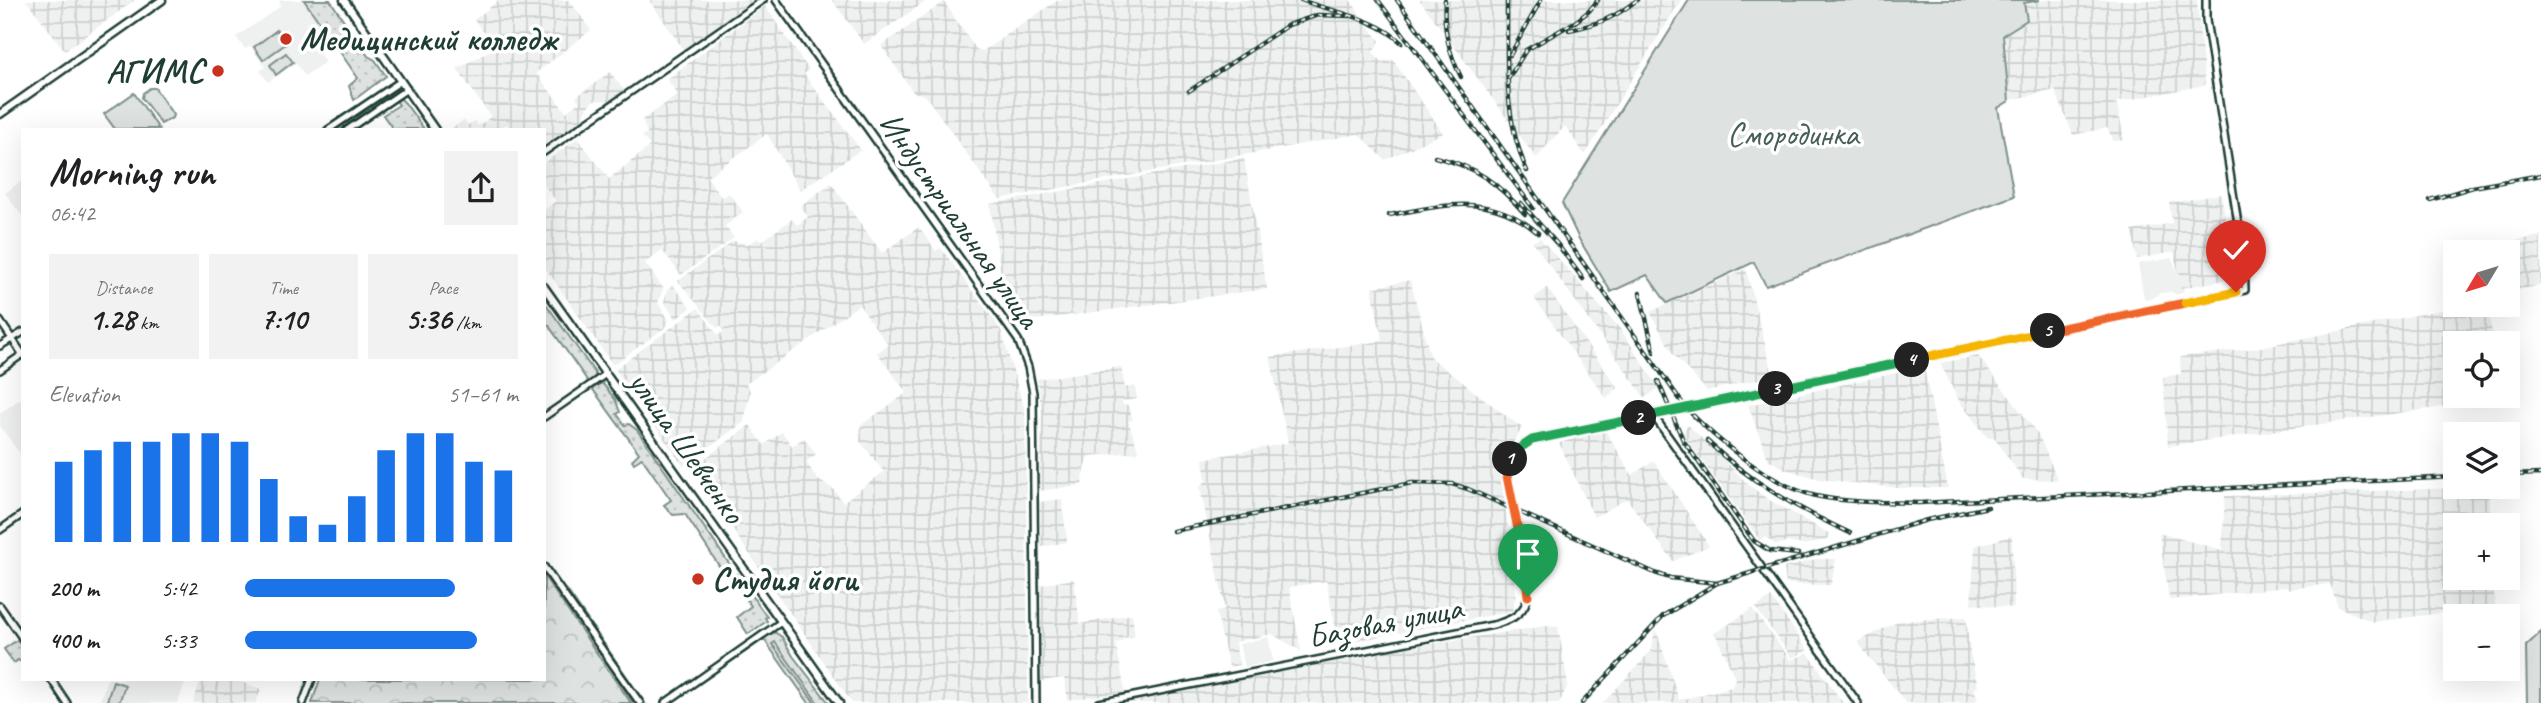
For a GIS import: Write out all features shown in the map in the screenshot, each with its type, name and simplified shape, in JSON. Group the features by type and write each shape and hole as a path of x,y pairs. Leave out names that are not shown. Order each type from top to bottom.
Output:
{"main road":[{"path":"0,114 162,0"},
{"path":"344,0 434,128"},
{"name":"улица Шевченко","path":"546,290 839,703"}],"street":[{"path":"546,151 763,0"},
{"name":"Индустриальная улица","path":"776,0 1018,340 1028,367 1034,393 1036,703"},
{"name":"Базовая улица","path":"1099,703 1510,620 1519,614 1528,596 1524,558 1507,476 1511,457 1532,440 2245,290 2244,262 2206,20 2206,0"},
{"path":"331,128 401,81"},
{"path":"350,128 407,89"},
{"path":"0,321 21,352"},
{"path":"0,346 21,333"},
{"path":"0,370 21,356"},
{"path":"546,416 606,374"},
{"path":"1653,415 1858,703"},
{"path":"0,530 21,515"},
{"path":"546,570 640,703"},
{"path":"0,606 21,636"},
{"path":"665,703 781,622"},
{"path":"52,681 67,703"},
{"path":"303,703 311,681"}],"shaded area":[{"path":"26,0 135,0 65,51"},
{"name":"Медицинский колледж","path":"281,0 307,0 335,42 319,53 325,62 305,76 296,63 268,82 260,71 265,67 250,46 245,49 236,37 281,6"},
{"path":"499,0 569,0 591,30 536,73 566,112 580,102 576,97 610,72 625,92 610,103 604,100 593,101 586,108 584,120 546,147 546,128 510,128 507,124 500,128 452,128 464,120 468,125 475,121 478,126 491,117 457,69 496,47 474,20"},
{"path":"649,0 753,0 684,50"},
{"path":"832,0 928,0 864,44"},
{"path":"1058,0 1350,0 1380,41 1373,52 1380,61 1393,60 1443,133 1385,160 1359,134 999,199 925,95 913,92 881,46 944,2 976,49 983,51"},
{"path":"1420,0 1681,0 1585,155 1565,126 1536,158"},
{"path":"2046,0 2197,0 2205,85 2117,102 2124,140 2114,141 2107,128 2073,135 2055,90 2010,100 2004,36 2028,21 2025,4"},
{"path":"765,6 809,70 804,74 861,150 800,190 767,134 707,177 722,198 729,193 743,212 725,226 734,238 681,275 662,250 645,263 663,288 658,303 669,320 666,327 613,365 546,269 546,208 556,201 546,188 546,162 578,138 609,179 650,146 642,136 647,133 642,120 678,95 667,79"},
{"path":"1244,158 1267,289 1012,323 1006,306 990,204"},
{"path":"21,181 21,214 5,193"},
{"path":"831,183 882,253 919,227 936,251 941,248 1001,330 1025,411 1028,703 852,703 691,469 750,425 764,445 782,432 792,446 804,438 816,454 806,462 818,480 833,489 843,502 884,472 860,441 861,425 907,393 877,353 888,345 859,305 746,384 750,391 744,422 683,466 615,369 698,308 718,335 724,332 721,326 717,328 678,281 733,241 748,244 758,238 762,241 792,219 797,225 808,217 800,206"},
{"path":"2221,194 2236,278 2181,288 2174,252 2137,259 2132,231 2172,223 2169,203"},
{"path":"2541,236 2541,285 2520,289 2518,240"},
{"path":"1540,238 1621,330 1659,388 1645,398 1533,242"},
{"path":"2172,258 2184,291 2177,295 2172,292 2160,293 2150,300 2144,298 2138,264"},
{"path":"1746,269 1773,376 1707,391 1673,354 1650,312"},
{"path":"1410,280 1431,358 1522,428 1500,465 1516,592 1513,611 1339,644 1326,581 1289,587 1301,651 1272,634 1235,642 1239,665 1229,667 1216,612 1225,609 1200,487 1206,481 1203,459 1288,443 1270,357 1382,341 1372,288"},
{"path":"673,285 691,308 676,319 664,302 667,290"},
{"path":"1547,288 1618,388 1606,398 1534,298"},
{"path":"2443,310 2443,317 2489,317 2492,331 2443,331 2443,407 2168,446 2163,377 2181,374 2180,357 2256,348"},
{"path":"1978,356 2038,434 2058,480 2023,479 1994,437 1988,438 1959,401 1940,363"},
{"path":"1121,367 1125,388 1135,386 1137,399 1122,401 1123,405 1128,405 1133,420 1128,421 1139,452 1088,456 1082,485 1039,491 1042,413 1037,379"},
{"path":"1924,367 1948,488 1898,488 1819,479 1785,469 1768,459 1748,405"},
{"path":"21,398 21,455 0,426 0,413"},
{"path":"1688,425 1748,484 1766,498 1830,534 1827,540 1803,545 1787,542 1776,545 1766,537 1759,539 1682,433"},
{"path":"1605,430 1632,475 1654,461 1709,546 1673,561 1627,499 1594,517 1559,443"},
{"path":"2443,489 2443,499 2490,499 2490,513 2443,513 2443,590 2494,590 2495,604 2443,604 2443,613 2373,622 2338,607 2330,584 2169,600 2159,533 2222,550 2225,496"},
{"path":"1062,499 1067,542 1041,547 1039,502"},
{"path":"2012,536 2014,608 1971,604 1975,546"},
{"path":"1816,559 1836,559 1831,585 1786,584 1784,568"},
{"path":"1074,579 1080,624 1132,614 1135,636 1123,638 1123,641 1116,643 1125,692 1068,700 1064,678 1041,681 1040,585"},
{"path":"1771,597 1808,650 1792,658 1756,608"},
{"path":"1752,609 1791,660 1808,653 1843,703 1603,703 1652,650 1655,626 1679,700 1732,687 1735,678 1715,633"},
{"path":"1966,617 1970,653 1978,686 1974,689 1978,699 1972,703 1906,703 1857,642 1899,621"},
{"path":"1545,626 1558,627 1568,685 1559,703 1124,703 1410,647"},
{"path":"1268,637 1273,661 1245,667 1239,644"},
{"path":"106,681 185,681 178,703 99,703"},
{"path":"200,681 238,681 261,689 256,703 193,703"}],"green space":[{"path":"304,0 330,0 368,56 375,60 386,76 354,100 349,86 358,78"},
{"name":"Смородинка","path":"1689,0 2040,0 2024,3 2027,20 2003,35 2009,101 1998,108 2014,196 1766,286 1754,262 1667,303 1647,275 1611,292 1579,239 1562,203"},
{"path":"277,30 287,43 263,60 254,47"},
{"path":"286,53 293,62 276,75 270,65"},
{"path":"155,88 173,115 161,124 142,98 143,93"},
{"path":"396,89 396,93 342,128 336,128"},
{"path":"134,93 158,128 114,128 104,114"},
{"path":"401,99 405,103 423,128 392,128 383,115 399,105 396,100"},
{"path":"546,304 595,373 589,383 546,322"},
{"path":"602,383 615,399 620,412 617,414 625,425 629,424 637,430 730,565 723,572 685,514 673,515 664,505 671,500 642,458 634,463 632,460 639,453 592,388"},
{"path":"736,574 767,617 767,621 748,634 737,617 751,606 731,577"},
{"path":"546,579 631,703 312,703 319,681 546,681"},
{"path":"567,590 645,703 642,703 565,591"},
{"path":"561,594 635,703 633,703"},
{"path":"773,631 782,637 829,703 809,703 763,638"},
{"path":"2541,632 2541,703 2527,703 2526,646"},
{"path":"17,640 21,645 21,662 18,660 14,663 4,649"},
{"path":"775,642 818,703 815,703 772,644"},
{"path":"113,681 125,685 119,703 107,701"}],"railway":[{"path":"1301,0 1367,21 1402,43"},
{"path":"1378,0 1533,208"},
{"path":"1397,0 1686,408 1713,434 1781,483 1816,496 1841,500 1919,503 2443,478"},
{"path":"1445,0 1447,39 1461,77"},
{"path":"1507,0 1510,108 1513,129 1527,171"},
{"path":"1510,55 1541,0"},
{"path":"1508,79 1526,50 1575,22 1598,0"},
{"path":"1569,30 1605,20 1637,0"},
{"path":"1189,91 1288,25 1318,15 1349,16"},
{"path":"1435,157 1462,165 1485,177 1525,214"},
{"path":"2430,200 2473,187 2541,175"},
{"path":"1521,203 1558,245 1583,279"},
{"path":"1389,215 1448,205 1485,207 1503,211 1538,233"},
{"path":"1640,293 1654,352"},
{"path":"1658,381 1683,440 1754,541 1770,551 1798,554"},
{"path":"1707,441 1740,469 1775,493 1850,533"},
{"path":"2520,475 2541,474"},
{"path":"1173,531 1412,483 1452,484 1655,573 1670,578 1717,583 1927,520 1988,507"},
{"path":"1582,703 1663,616 1717,583"}],"place":[{"name":"Медицинский колледж","path":"286,39"},
{"name":"АГИМС","path":"218,71"},
{"name":"Студия йоги","path":"698,579"}],"route":[{"path":"1528,596 1524,558 1507,476 1511,457 1532,440 2236,292"}]}
